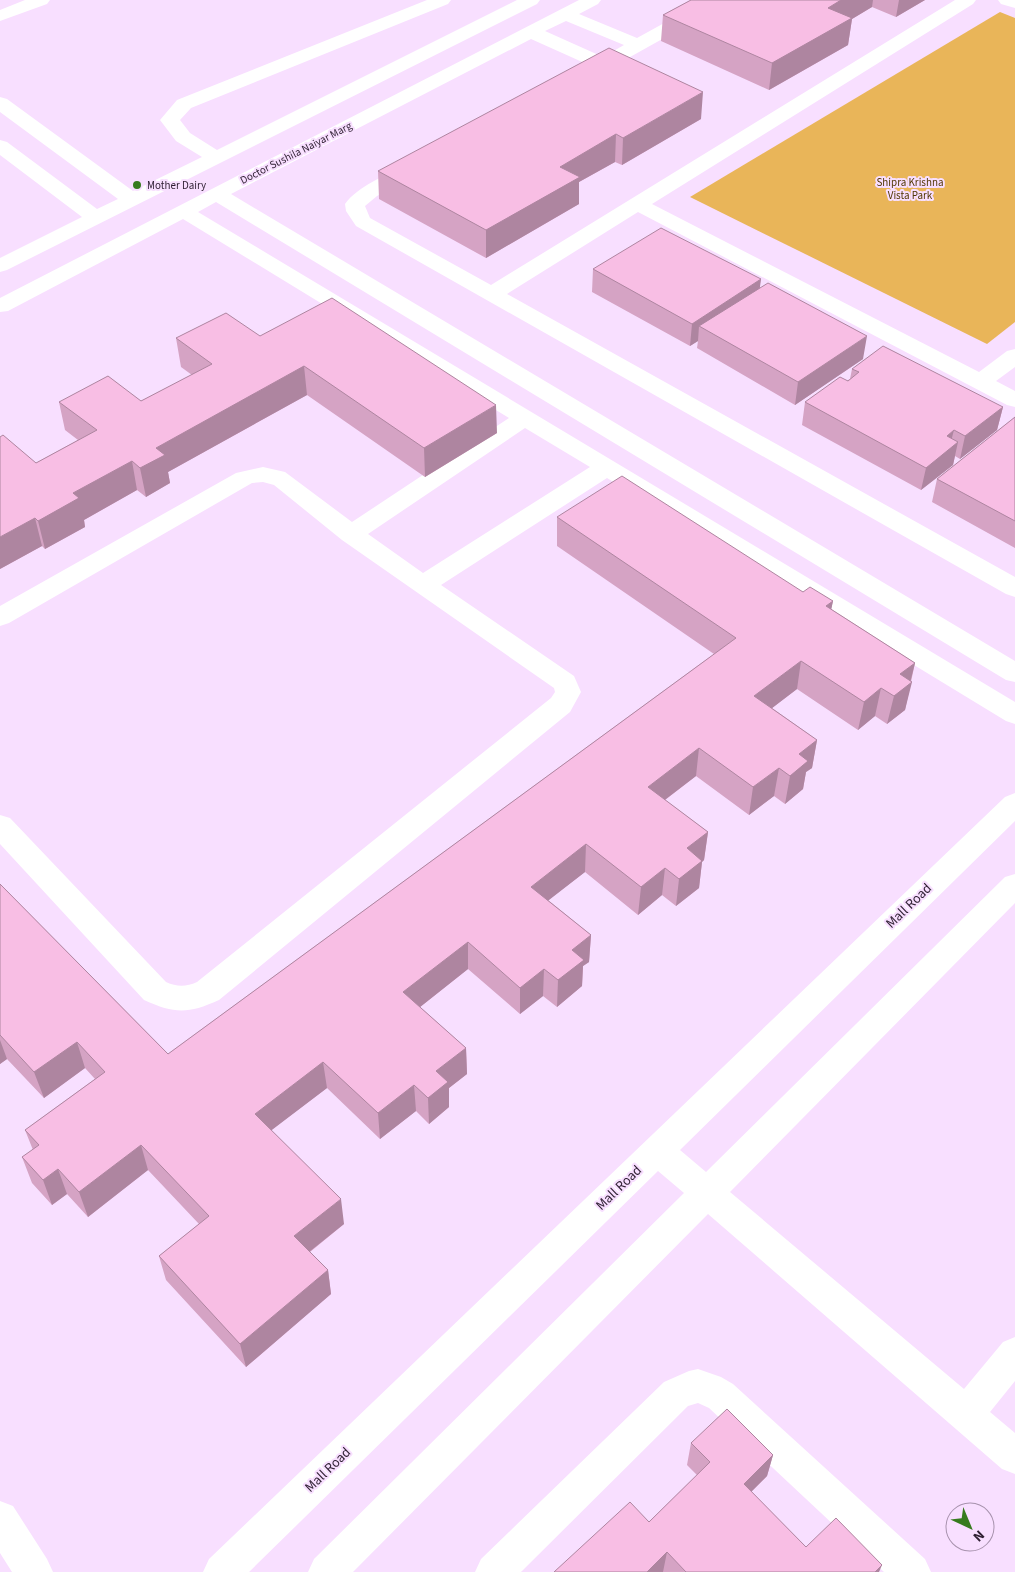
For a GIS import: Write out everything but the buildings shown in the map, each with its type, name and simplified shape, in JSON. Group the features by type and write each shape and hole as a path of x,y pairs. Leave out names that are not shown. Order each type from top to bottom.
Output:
{"street":[{"path":"0,16 41,0"},
{"path":"217,158 183,137 170,120 184,104 442,0"},
{"name":"Doctor Sushila Naiyar Marg","path":"0,306 592,0"},
{"path":"569,83 719,0"},
{"path":"492,294 967,0"},
{"path":"1007,0 1015,3"},
{"path":"0,266 217,158 516,3"},
{"path":"564,14 638,45"},
{"path":"531,32 603,64"},
{"path":"4,110 132,200"},
{"path":"0,146 96,218"},
{"path":"431,159 370,192 355,204 356,212 363,222 1015,588"},
{"path":"217,194 1015,673"},
{"path":"637,204 1015,400"},
{"path":"183,211 1015,714"},
{"path":"980,382 1015,356"},
{"path":"351,534 525,418"},
{"path":"423,585 607,467"},
{"path":"0,616 244,478 258,473 270,474 282,480 351,534 423,585 554,674 565,683 568,692 561,704 208,991 189,1000 169,998 155,991 0,826"},
{"name":"Mall Road","path":"222,1572 1015,804"},
{"path":"328,1572 1015,885"},
{"path":"657,1150 1015,1456"},
{"path":"966,1414 1015,1354"},
{"path":"494,1572 676,1394 692,1385 706,1386 721,1396 904,1569"},
{"path":"0,1519 34,1572"}],"green space":[{"name":"Shipra Krishna Vista Park","path":"1000,12 1015,18 1015,322 987,344 690,197"}],"place":[{"name":"Mother Dairy","path":"137,185"}]}
